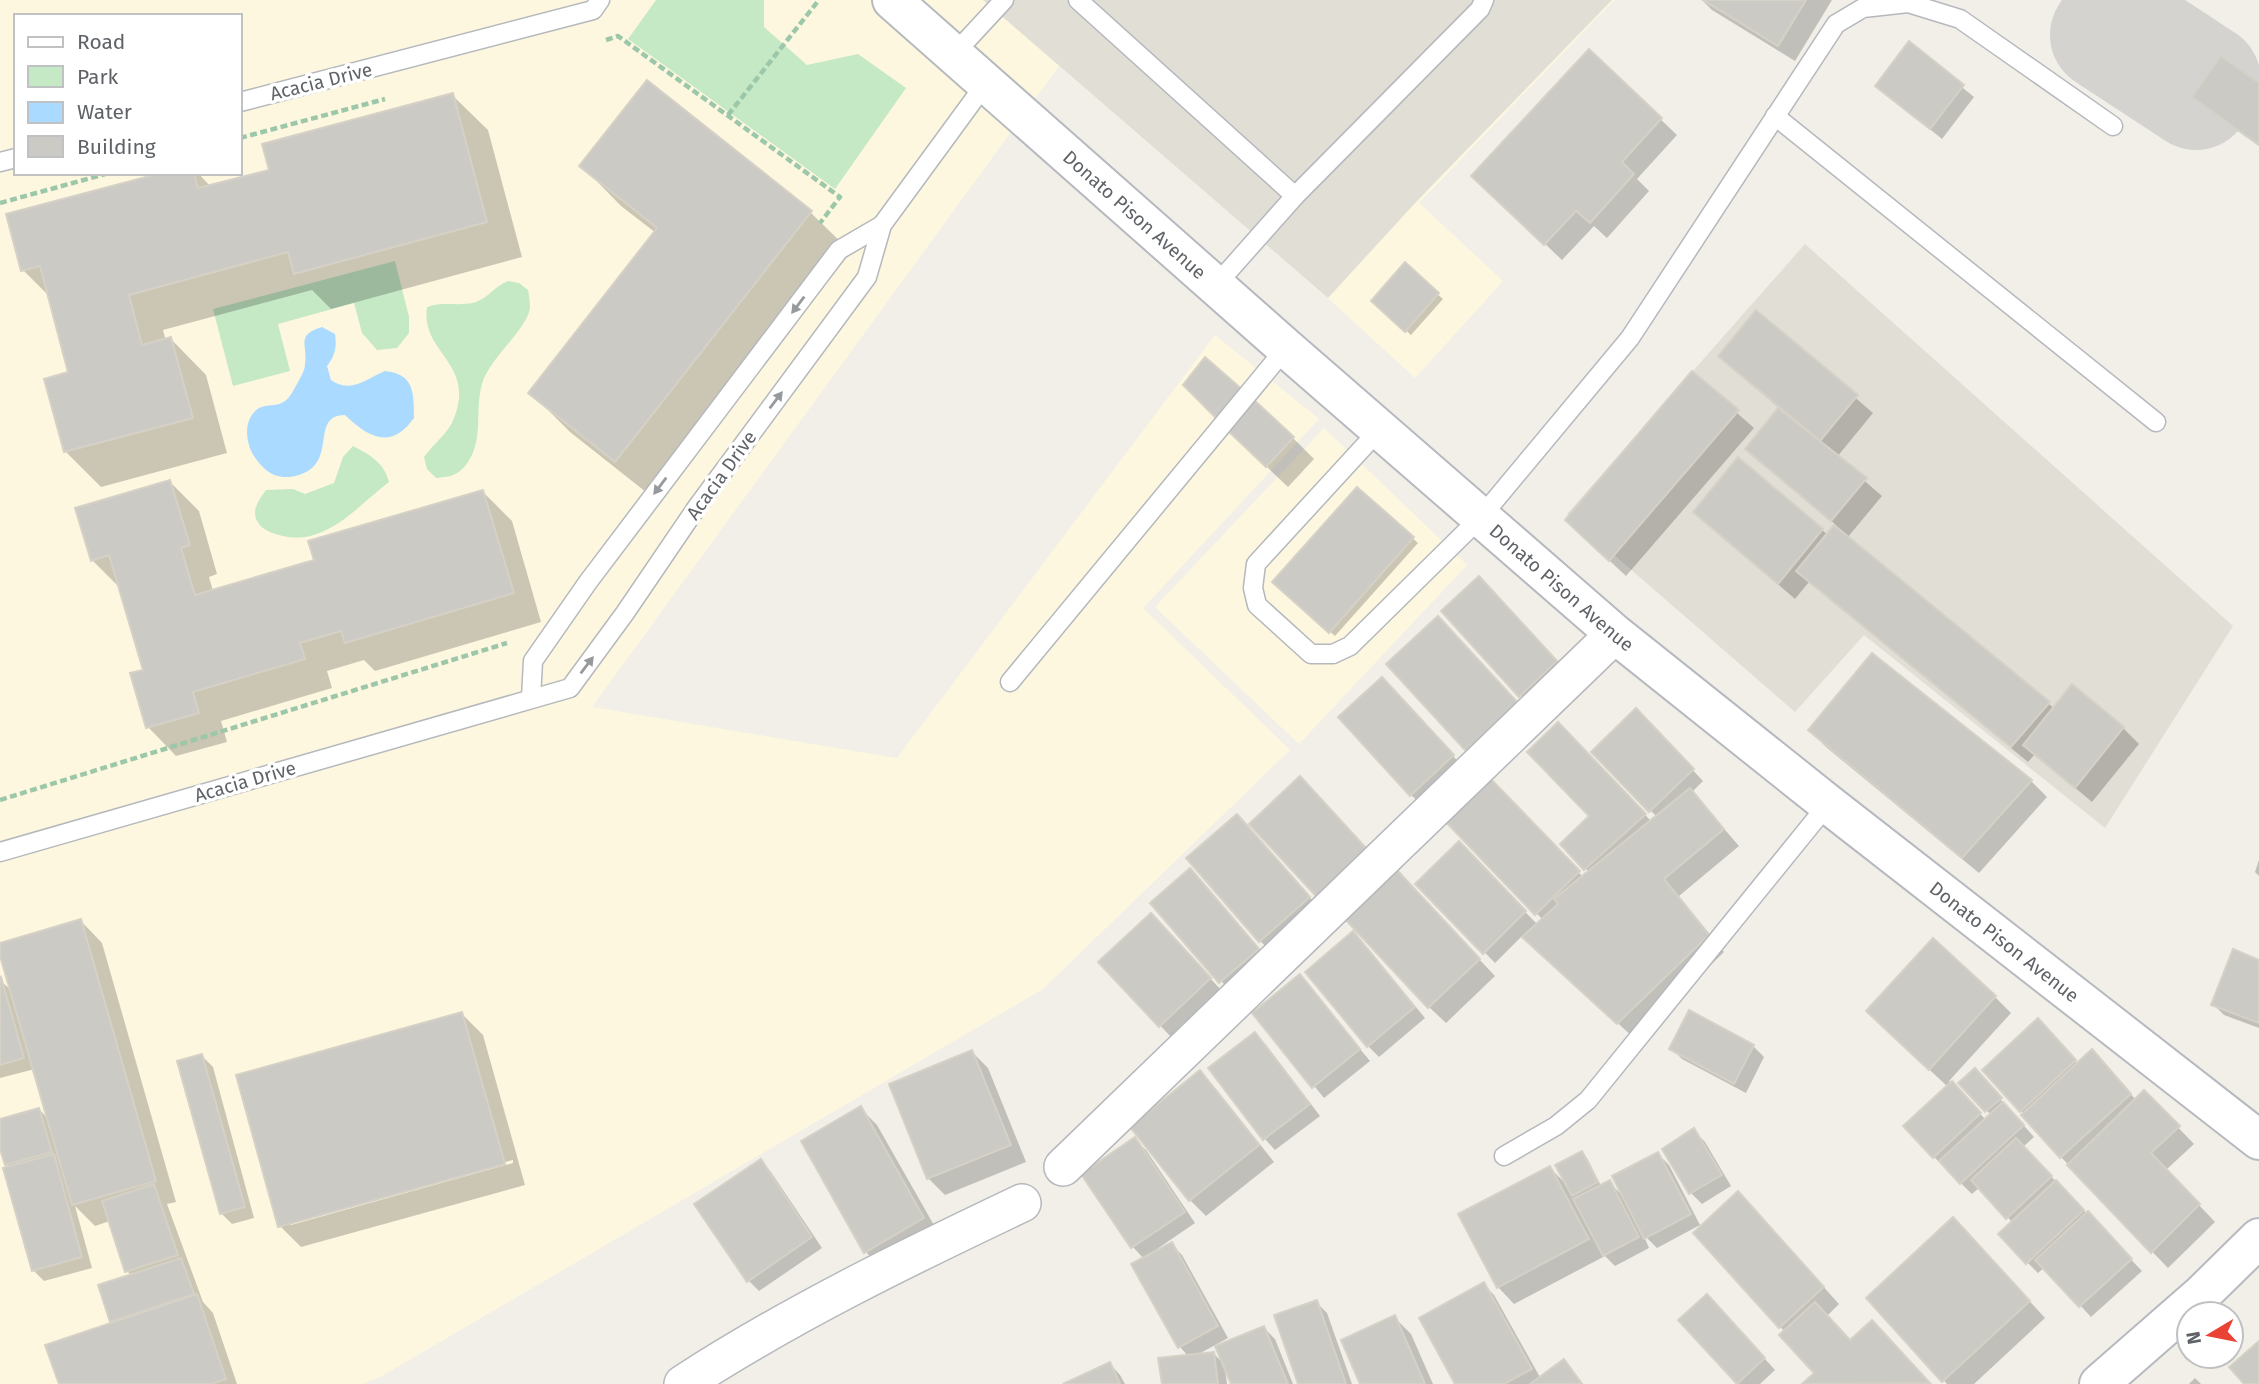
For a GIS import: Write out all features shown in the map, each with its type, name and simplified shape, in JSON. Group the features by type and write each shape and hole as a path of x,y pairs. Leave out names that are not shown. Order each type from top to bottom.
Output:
{"main road":[{"name":"Donato Pison Avenue","path":"892,0 1615,634 2259,1140"},
{"path":"2099,1384 2202,1294 2259,1238"}],"street":[{"path":"1063,1167 1615,634"},
{"path":"684,1384 724,1358 897,1262 1022,1203"}],"lane":[{"name":"Acacia Drive","path":"242,101 593,10 600,0"},
{"path":"954,54 1004,0"},
{"path":"1077,0 1296,195"},
{"path":"1216,285 1296,195 1480,9 1484,0"},
{"path":"1380,429 1256,564 1253,588 1257,605 1311,654 1333,654 1350,646 1481,517 1630,338 1836,24 1863,8 1908,3 1961,19 2113,126"},
{"name":"Acacia Drive","path":"0,852 569,688 625,613 697,507 867,277 882,225 986,83"},
{"path":"1775,116 2156,422"},
{"name":"Acacia Drive","path":"531,698 533,661 588,582 839,250 882,225"},
{"path":"1010,682 1286,348"},
{"path":"1504,1156 1556,1126 1588,1100 1828,804"}],"path":[{"path":"728,115 819,0"},
{"path":"605,40 618,36 841,197 816,230"},
{"path":"242,137 396,96"},
{"path":"0,203 102,175"},
{"path":"0,800 507,643 514,633"}],"shaded area":[{"path":"0,0 1614,0 1419,203 1503,281 1415,378 1328,298 1059,66 592,707 897,758 1215,335 1319,419 1143,608 1290,750 1043,989 382,1376 363,1384 0,1384"},
{"path":"983,0 1612,0 1417,201 1328,298"},
{"path":"1805,244 2233,626 2105,828 1864,635 1795,712 1567,514"},
{"path":"1324,428 1467,565 1299,744 1155,607"}],"green space":[{"path":"656,0 764,0 764,27 807,65 858,54 906,88 835,189 628,39"},
{"path":"395,261 409,317 409,333 397,348 377,350 362,333 354,303 278,324 290,371 233,386 213,309"},
{"path":"508,281 519,283 528,290 528,315 486,374 480,395 477,437 471,457 459,472 436,478 427,469 424,457 452,423 459,399 458,384 453,371 431,336 427,323 427,307 476,302"},
{"path":"353,446 380,464 389,482 341,521 314,535 283,536 264,529 259,524 255,511 266,490 293,489 305,494 334,483 343,457"}],"water":[{"path":"322,327 335,334 335,351 327,366 331,380 345,386 365,381 385,371 402,376 407,380 412,392 414,418 397,434 380,437 363,430 345,415 334,417 325,431 318,461 311,469 291,477 274,475 261,465 251,450 247,437 248,424 259,408 279,404 289,398 304,369 304,341 308,333"}],"building":[{"path":"1703,0 1806,0 1778,46"},
{"path":"1909,41 1964,85 1930,129 1875,86"},
{"path":"1589,49 1662,118 1622,162 1634,174 1590,223 1576,211 1544,245 1471,176"},
{"path":"2221,56 2259,83 2259,145 2192,97"},
{"path":"647,80 812,211 615,462 528,393 657,228 579,166"},
{"path":"453,93 487,222 294,274 288,252 129,295 142,345 171,337 193,418 64,452 44,379 68,372 40,266 21,271 6,214 153,175 195,175 198,188 269,170 262,144"},
{"path":"1405,262 1439,293 1405,332 1371,301"},
{"path":"1756,310 1858,395 1820,441 1718,356"},
{"path":"1205,357 1244,391 1218,420 1183,385"},
{"path":"1692,371 1739,410 1609,561 1565,520"},
{"path":"1252,398 1294,437 1266,467 1226,429"},
{"path":"1778,408 1867,478 1831,521 1745,449"},
{"path":"1738,457 1823,529 1778,584 1693,512"},
{"path":"170,480 190,545 181,548 195,595 314,560 308,541 483,490 514,593 345,643 341,631 300,643 305,659 193,692 199,713 146,728 130,673 143,670 109,555 91,561 75,508"},
{"path":"1357,487 1414,537 1329,633 1272,582"},
{"path":"1834,525 2050,702 2011,747 1796,571"},
{"path":"1479,576 1557,661 1519,697 1441,611"},
{"path":"1438,616 1518,703 1466,751 1386,664"},
{"path":"1872,653 2032,780 1962,858 1808,730"},
{"path":"1382,677 1454,755 1410,796 1338,717"},
{"path":"2072,684 2124,727 2075,788 2023,745"},
{"path":"1636,708 1694,769 1649,812 1591,752"},
{"path":"1558,722 1646,814 1584,870 1560,844 1589,816 1527,752"},
{"path":"1300,776 1366,848 1316,896 1249,824"},
{"path":"1488,776 1580,871 1535,915 1443,819"},
{"path":"1690,788 1724,829 1664,879 1709,935 1617,1024 1522,937 1558,904 1554,899"},
{"path":"1237,814 1310,897 1259,942 1186,858"},
{"path":"1459,841 1526,911 1483,954 1415,884"},
{"path":"1190,868 1259,949 1219,983 1150,903"},
{"path":"1395,868 1480,959 1428,1008 1343,917"},
{"path":"1151,913 1211,978 1159,1027 1098,962"},
{"path":"81,919 156,1181 72,1205 0,956 0,943"},
{"path":"1353,931 1415,1007 1367,1047 1305,972"},
{"path":"1933,938 1996,996 1929,1070 1866,1011"},
{"path":"2233,949 2259,960 2259,1023 2211,1005"},
{"path":"1300,974 1360,1049 1312,1088 1252,1013"},
{"path":"0,978 24,1058 0,1065"},
{"path":"1689,1010 1754,1045 1734,1084 1669,1049"},
{"path":"462,1012 505,1164 278,1227 236,1075"},
{"path":"2038,1018 2076,1060 2020,1112 1982,1070"},
{"path":"1255,1032 1310,1104 1263,1140 1208,1068"},
{"path":"2092,1049 2131,1094 2060,1158 2021,1115"},
{"path":"972,1050 1011,1145 927,1179 889,1084"},
{"path":"202,1054 245,1207 220,1214 177,1061"},
{"path":"1975,1068 2002,1098 1985,1112 1958,1083"},
{"path":"1200,1070 1259,1145 1189,1201 1130,1127"},
{"path":"1952,1081 1981,1113 1933,1158 1903,1126"},
{"path":"2144,1090 2180,1126 2151,1153 2200,1204 2151,1253 2067,1165"},
{"path":"2003,1102 2024,1125 1960,1184 1939,1161"},
{"path":"861,1106 924,1218 864,1253 801,1141"},
{"path":"39,1108 52,1152 5,1165 0,1149 0,1119"},
{"path":"1694,1128 1722,1175 1689,1194 1662,1149"},
{"path":"1135,1137 1185,1212 1131,1248 1081,1174"},
{"path":"2016,1138 2052,1176 2006,1219 1971,1180"},
{"path":"1582,1151 1598,1182 1572,1196 1555,1165"},
{"path":"1658,1152 1691,1214 1644,1239 1612,1176"},
{"path":"54,1154 82,1257 32,1271 3,1168"},
{"path":"761,1159 812,1237 747,1282 694,1204"},
{"path":"1550,1166 1589,1239 1497,1288 1458,1214"},
{"path":"1610,1180 1639,1237 1603,1256 1573,1199"},
{"path":"2056,1180 2084,1210 2026,1264 1998,1234"},
{"path":"154,1184 178,1255 125,1272 102,1201"},
{"path":"1738,1191 1824,1287 1779,1328 1693,1233"},
{"path":"2088,1211 2132,1259 2079,1307 2035,1260"},
{"path":"1953,1217 2030,1301 1942,1382 1866,1298"},
{"path":"1172,1242 1218,1326 1178,1348 1131,1264"},
{"path":"181,1258 194,1294 110,1322 98,1285"},
{"path":"1484,1282 1532,1369 1504,1384 1455,1384 1419,1318"},
{"path":"197,1294 226,1379 211,1384 59,1384 45,1345"},
{"path":"1707,1294 1765,1358 1737,1384 1678,1320"},
{"path":"1317,1300 1346,1384 1298,1384 1274,1315"},
{"path":"1815,1302 1850,1340 1872,1320 1930,1383 1802,1384 1814,1373 1779,1335"},
{"path":"1395,1315 1425,1384 1360,1384 1341,1340"},
{"path":"1264,1326 1288,1384 1231,1384 1215,1346"},
{"path":"2259,1341 2259,1384 2244,1384 2232,1370 2245,1370 2245,1353"},
{"path":"1214,1352 1218,1384 1162,1384 1158,1358"},
{"path":"1564,1359 1582,1384 1530,1384"},
{"path":"1110,1362 1120,1384 1063,1384"}],"taxiway":[{"path":"2115,21 2205,80 2196,94 2106,35 2115,21"}]}
